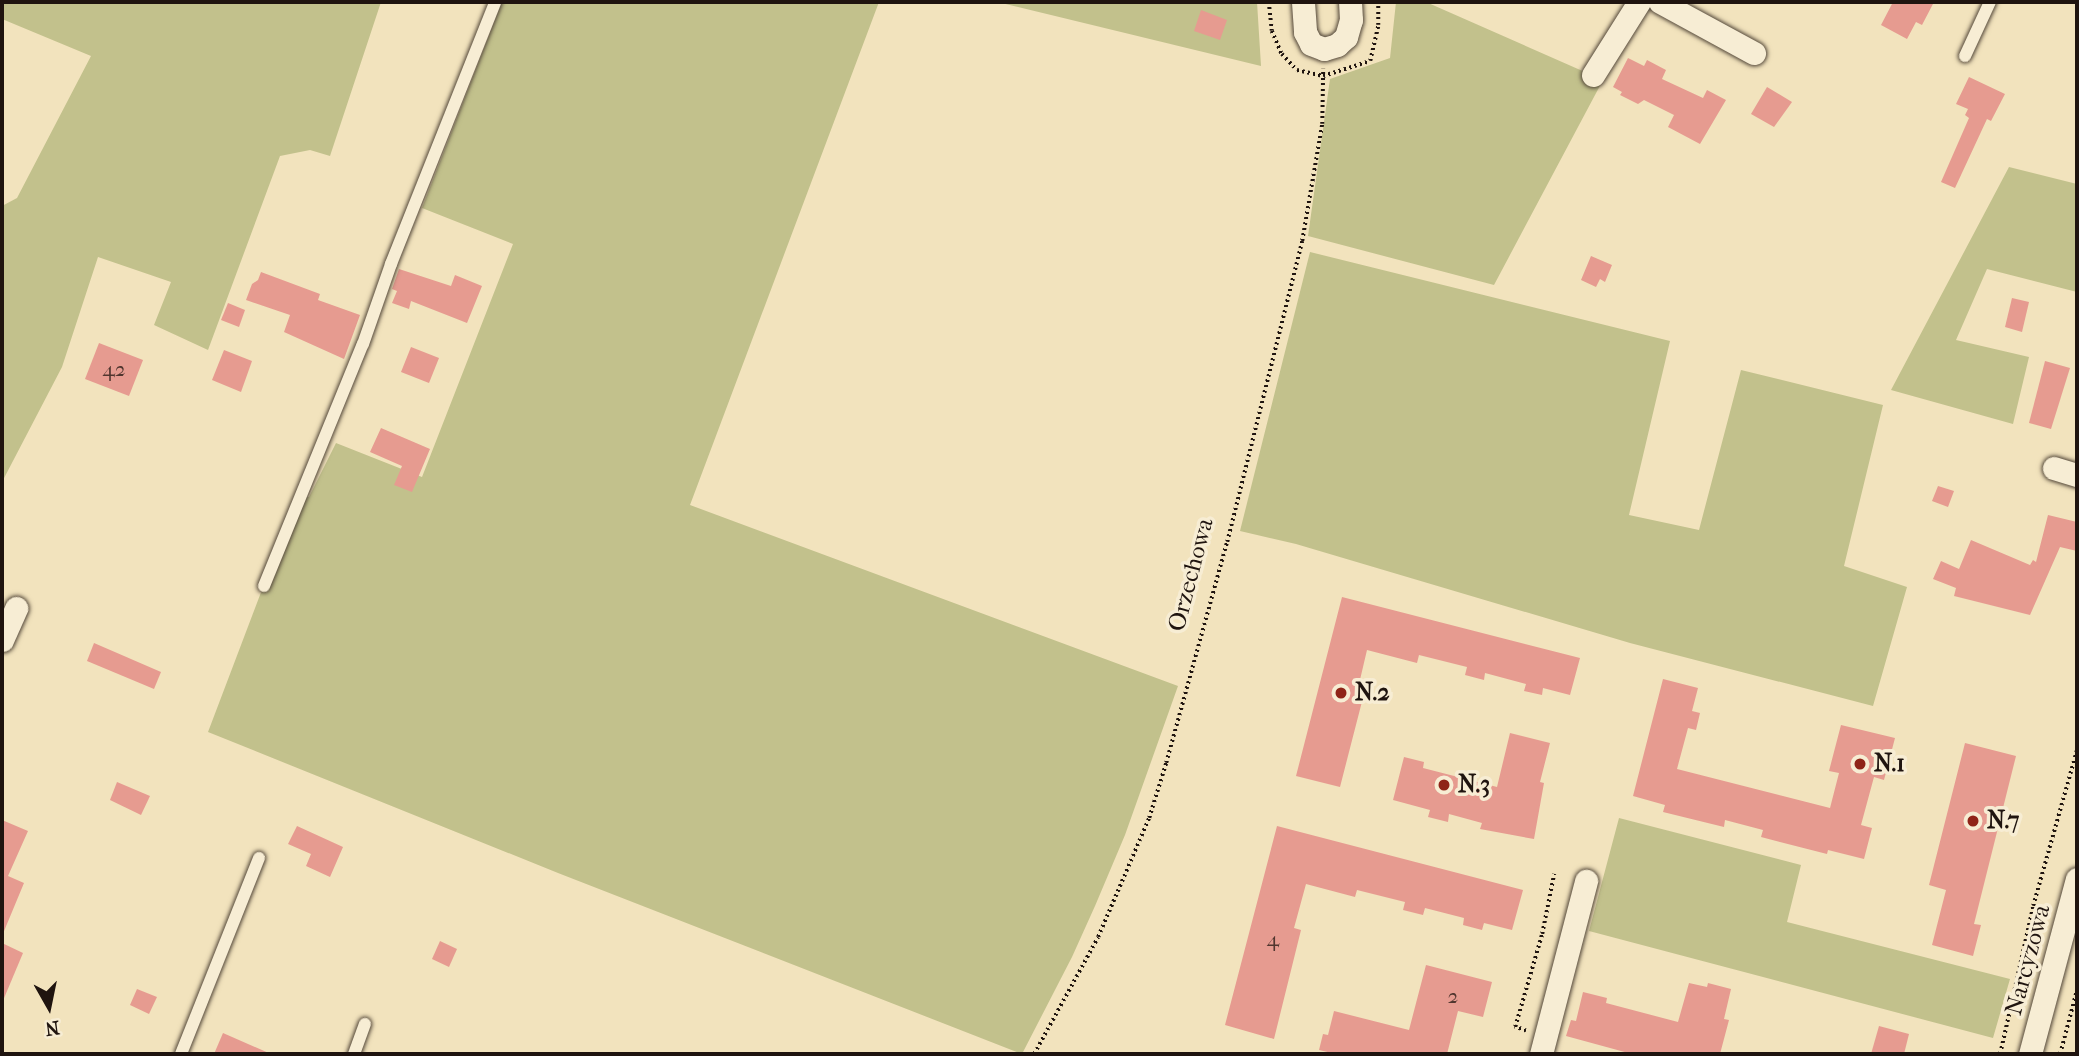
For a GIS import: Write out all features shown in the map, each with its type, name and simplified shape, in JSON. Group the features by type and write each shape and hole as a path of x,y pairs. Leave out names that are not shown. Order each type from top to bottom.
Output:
{"street":[{"path":"1304,10 1305,32 1311,44 1324,49 1343,41 1349,29 1350,2"},
{"path":"1593,75 1639,2"},
{"path":"1660,2 1754,53"},
{"path":"2054,468 2077,475"},
{"path":"2,640 16,608"},
{"name":"Narcyzowa","path":"2031,1054 2077,878"},
{"path":"1541,1054 1586,881"}],"lane":[{"path":"264,586 363,344 391,264 495,2"},
{"path":"1965,56 1990,2"},
{"path":"181,1054 259,858"},
{"path":"354,1054 365,1024"}],"path":[{"path":"1269,2 1272,31"},
{"path":"1378,2 1379,9"},
{"name":"Orzechowa","path":"1034,1054 1098,937 1149,818 1167,763 1227,542 1302,240 1322,124 1323,84"},
{"path":"2000,1054 2036,895 2077,749"},
{"path":"1530,1032 1514,1027 1542,934 1554,874"},
{"path":"2060,1054 2077,989"}],"shaded area":[{"path":"2,2 381,2 330,156 310,150 280,156 208,350 154,325 171,282 98,257 62,367 2,482 2,206 17,198 91,56 2,19"},
{"path":"502,2 879,2 690,505 1178,686 1125,835 1095,906 1022,1054 558,873 208,732 260,595 302,497 309,497 336,443 422,477 513,244 422,208"},
{"path":"997,2 1257,2 1261,66"},
{"path":"1396,2 1426,2 1603,80 1494,285 1308,236 1330,79 1390,58"},
{"path":"2009,167 2077,184 2077,292 1987,269 1956,340 2029,357 2013,424 1891,390"},
{"path":"1310,252 1670,341 1629,515 1699,530 1741,370 1883,405 1844,566 1907,587 1873,706 1630,643 1296,544 1240,531"},
{"path":"1619,818 1801,865 1787,922 2010,979 1993,1038 1589,931"}],"building":[{"path":"1893,2 1934,2 1922,25 1916,22 1907,39 1881,25"},
{"path":"1201,10 1227,20 1220,40 1194,31"},
{"path":"1628,58 1644,66 1647,60 1666,70 1662,79 1703,98 1707,90 1726,100 1700,144 1668,127 1674,115 1644,100 1638,104 1620,95 1622,92 1613,87"},
{"path":"1969,77 2005,94 1991,121 1987,119 1955,188 1941,182 1969,118 1965,115 1968,109 1956,104"},
{"path":"1767,87 1792,102 1774,127 1751,114"},
{"path":"1591,256 1612,265 1605,282 1600,279 1596,287 1581,280"},
{"path":"399,269 451,286 455,275 482,286 467,323 411,301 409,309 392,303 397,291 392,289"},
{"path":"261,272 320,294 318,300 360,315 344,359 284,332 290,315 246,300 252,284 258,280"},
{"path":"2012,298 2029,302 2022,332 2005,327"},
{"path":"228,303 245,310 239,327 221,320"},
{"path":"99,343 143,360 129,396 85,379"},
{"path":"411,347 439,358 429,383 401,372"},
{"path":"224,350 252,361 241,392 212,380"},
{"path":"2045,361 2070,368 2051,429 2029,423"},
{"path":"381,428 430,449 412,492 394,485 402,466 370,452"},
{"path":"1938,486 1954,491 1948,507 1932,501"},
{"path":"2048,515 2077,522 2077,551 2060,547 2030,615 1954,596 1956,588 1933,579 1941,561 1959,569 1971,540 2030,565 2033,560 2036,562"},
{"name":"N.2","path":"1342,597 1580,658 1570,695 1543,688 1542,695 1524,691 1526,684 1485,673 1484,680 1465,675 1467,667 1419,655 1417,663 1367,650 1359,684 1366,686 1340,787 1296,776"},
{"path":"94,643 161,672 154,689 87,661"},
{"name":"N.1","path":"1663,679 1698,688 1692,711 1700,713 1696,730 1688,728 1677,769 1830,808 1839,773 1829,771 1841,725 1895,738 1884,780 1874,777 1861,825 1872,828 1864,859 1828,850 1827,854 1761,837 1763,830 1725,820 1724,827 1663,812 1665,805 1633,796"},
{"name":"N.3","path":"1510,733 1550,743 1540,782 1544,783 1534,839 1480,829 1482,823 1449,814 1448,822 1428,817 1430,810 1393,800 1404,757 1424,762 1423,768 1497,787"},
{"name":"N.7","path":"1965,743 2016,756 1974,924 1981,925 1973,956 1932,945 1946,890 1929,885"},
{"path":"117,782 150,796 141,815 110,800"},
{"path":"2,820 28,831 8,876 24,883 2,936"},
{"path":"297,826 343,847 330,877 306,866 311,854 288,844"},
{"path":"1277,826 1523,890 1512,930 1484,923 1482,930 1463,925 1464,918 1425,908 1423,915 1403,910 1405,902 1357,890 1355,897 1306,884 1294,928 1301,930 1274,1039 1225,1025"},
{"path":"440,941 457,949 449,967 432,959"},
{"path":"2,943 23,953 2,1003"},
{"path":"1426,965 1492,982 1483,1017 1458,1011 1447,1054 1336,1054 1319,1050 1323,1034 1328,1035 1334,1011 1409,1030"},
{"path":"1689,983 1707,987 1708,983 1731,989 1724,1019 1729,1020 1720,1054 1632,1054 1566,1036 1571,1020 1576,1021 1583,992 1607,998 1606,1003 1678,1022"},
{"path":"137,989 157,997 149,1014 130,1005"},
{"path":"1879,1026 1909,1034 1904,1054 1871,1054"},
{"path":"223,1033 271,1054 214,1054"}],"place":[{"name":"N.2","path":"1341,693"},
{"name":"N.1","path":"1860,764"},
{"name":"N.3","path":"1444,785"},
{"name":"N.7","path":"1973,821"}]}
